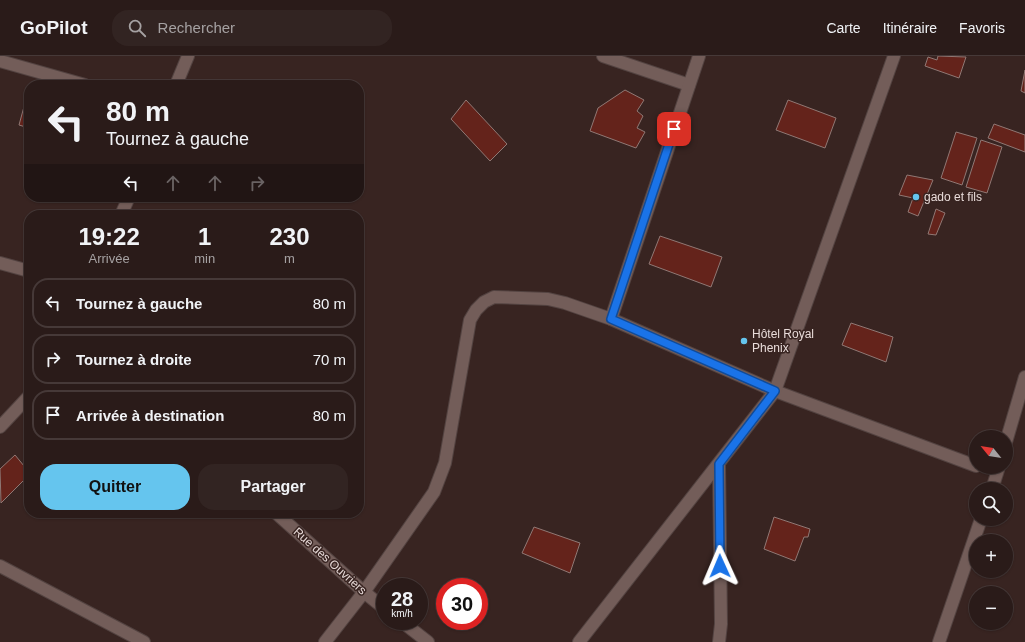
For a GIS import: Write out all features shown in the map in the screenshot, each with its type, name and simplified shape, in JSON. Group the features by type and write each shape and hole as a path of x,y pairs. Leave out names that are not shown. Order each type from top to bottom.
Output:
{"street":[{"path":"178,80 188,56"},
{"path":"603,56 689,85"},
{"path":"611,319 698,56"},
{"path":"579,642 775,391 894,56"},
{"path":"0,61 67,80"},
{"path":"0,263 24,270"},
{"path":"325,642 364,592 434,492 445,463 470,320 476,310 484,302 494,297 548,299 611,319 775,391 969,463"},
{"path":"1010,430 1025,377"},
{"path":"0,427 24,401"},
{"path":"719,464 721,624 719,642"},
{"name":"Rue des Ouvriers","path":"282,518 376,602"},
{"path":"939,642 979,526"},
{"path":"0,566 144,642"},
{"path":"413,630 428,642"}],"building":[{"path":"938,56 966,57 959,78 925,66 928,57 937,60"},
{"path":"1025,70 1025,93 1021,91"},
{"path":"625,90 644,100 637,111 643,116 637,128 645,132 636,148 590,131 598,108"},
{"path":"466,100 507,144 490,161 451,119"},
{"path":"788,100 836,118 825,148 776,130"},
{"path":"24,107 24,126 19,125"},
{"path":"994,124 1025,135 1025,152 988,138"},
{"path":"956,132 977,138 962,185 941,178"},
{"path":"981,140 1002,147 987,193 966,187"},
{"name":"gado et fils","path":"907,175 933,180 918,216 908,212 913,198 899,195"},
{"path":"936,209 945,213 936,235 928,234"},
{"path":"660,236 722,257 711,287 649,264"},
{"path":"851,323 893,337 886,362 842,345"},
{"path":"15,455 24,466 24,480 1,503 0,469"},
{"path":"774,517 810,529 808,537 804,537 795,561 764,549"},
{"path":"534,527 580,543 570,573 522,553"}],"place":[{"name":"gado et fils","path":"916,197"},
{"name":"Hôtel Royal Phenix","path":"744,341"}],"route":[{"path":"674,129 611,319 775,391 719,464 720,566"}]}
